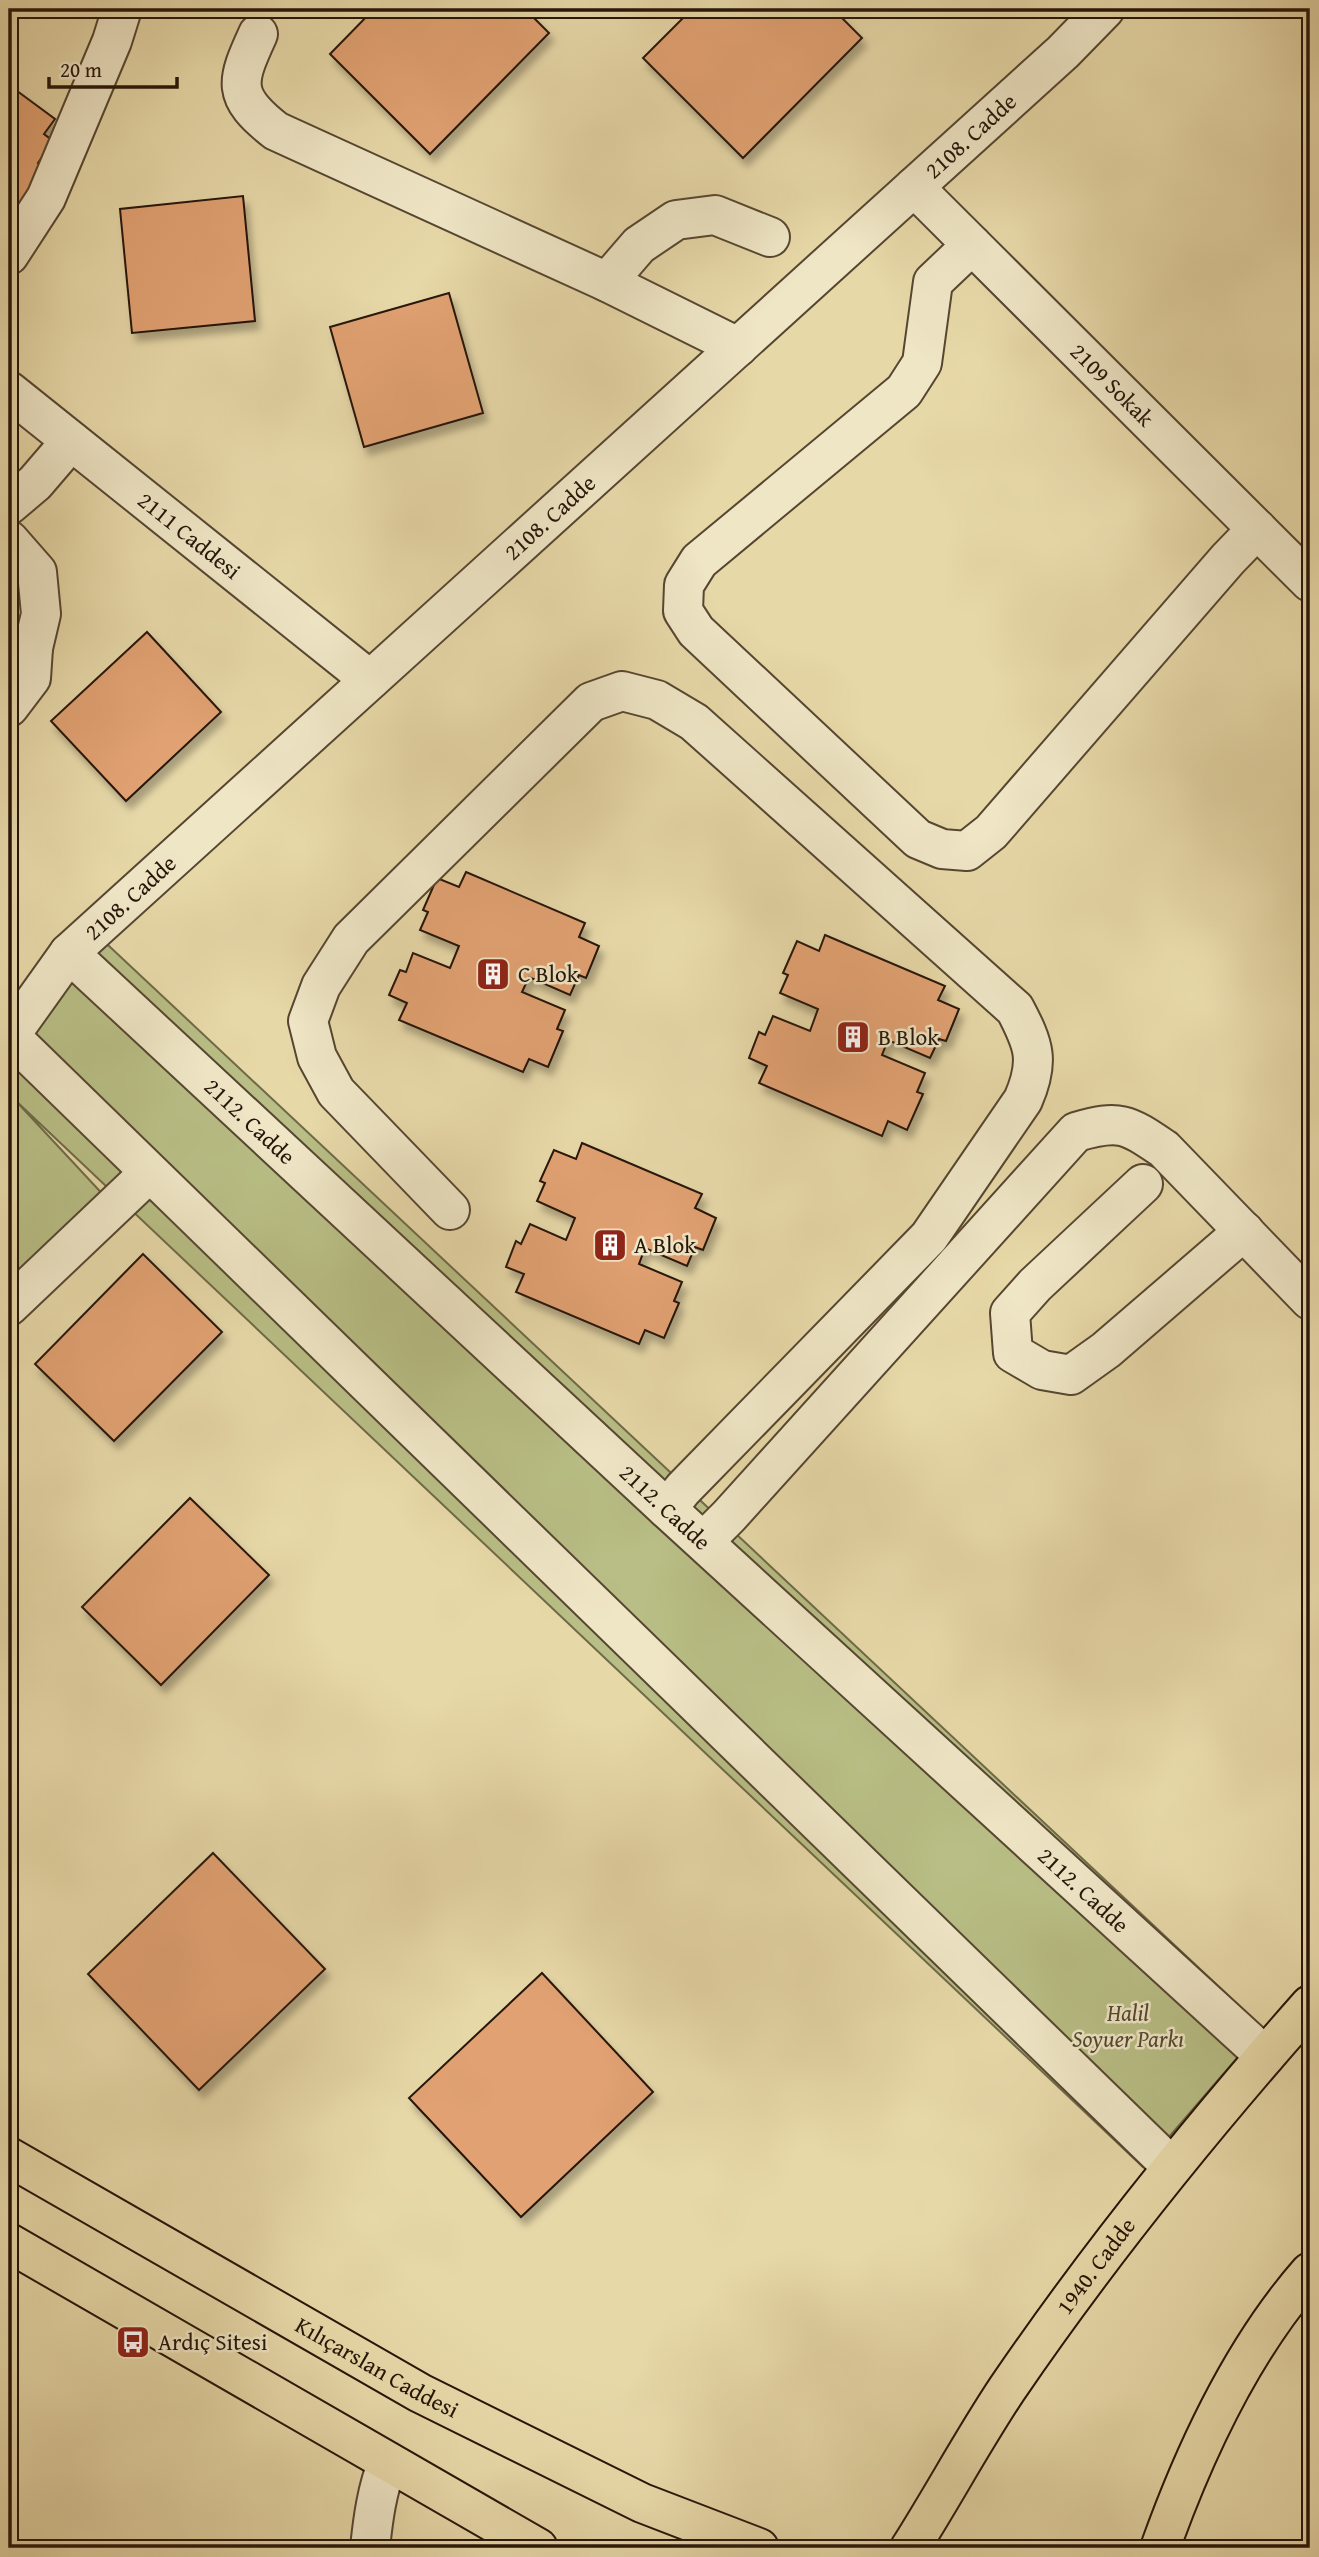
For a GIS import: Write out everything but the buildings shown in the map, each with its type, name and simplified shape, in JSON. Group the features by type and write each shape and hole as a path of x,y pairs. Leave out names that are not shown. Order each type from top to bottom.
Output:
{"main road":[{"name":"1940. Cadde","path":"910,2548 1006,2391 1087,2276 1172,2167 1310,2005"},
{"name":"Kılıçarslan Caddesi","path":"9,2157 420,2393 642,2503 759,2548"},
{"path":"9,2243 538,2548"},
{"path":"1160,2548 1178,2500 1232,2384 1294,2291 1310,2272"}],"street":[{"path":"9,255 46,198 122,9"},
{"name":"2108. Cadde","path":"9,1036 69,953 1063,52 1092,13"},
{"path":"258,34 242,69 242,94 257,117 276,131 607,282 738,346"},
{"name":"2109 Sokak","path":"914,187 1310,582"},
{"path":"607,282 639,246 676,220 715,215 769,237"},
{"path":"972,245 933,282 922,363 904,391 699,561 684,585 683,611 696,631 918,839 942,849 967,851 991,832 1257,529"},
{"name":"2111 Caddesi","path":"9,391 370,680"},
{"path":"9,505 35,483 71,441"},
{"path":"9,540 37,572 41,614 21,653 32,678 9,707"},
{"path":"450,1210 336,1092 317,1057 308,1021 321,986 351,939 591,702 622,691 657,700 694,722 1015,1009 1032,1040 1034,1076 1023,1100 929,1237 683,1489 667,1509"},
{"name":"2112. Cadde","path":"69,953 667,1509 1265,2056"},
{"path":"9,1036 1172,2167"},
{"path":"704,1541 1076,1132 1106,1123 1136,1130 1164,1149 1310,1300"},
{"path":"9,1306 149,1172"},
{"path":"1143,1184 1010,1313 1013,1353 1042,1370 1071,1375 1106,1350 1244,1231"},
{"path":"370,2548 373,2519 388,2462"}],"green space":[{"name":"Halil Soyuer Parkı","path":"93,931 1263,2028 1143,2167 15,1100 109,1201 9,1297 9,1073"}],"place":[{"name":"C Blok","path":"493,974"},
{"name":"B Blok","path":"853,1037"},
{"name":"A Blok","path":"610,1245"},
{"name":"Ardıç Sitesi","path":"133,2342"}]}
